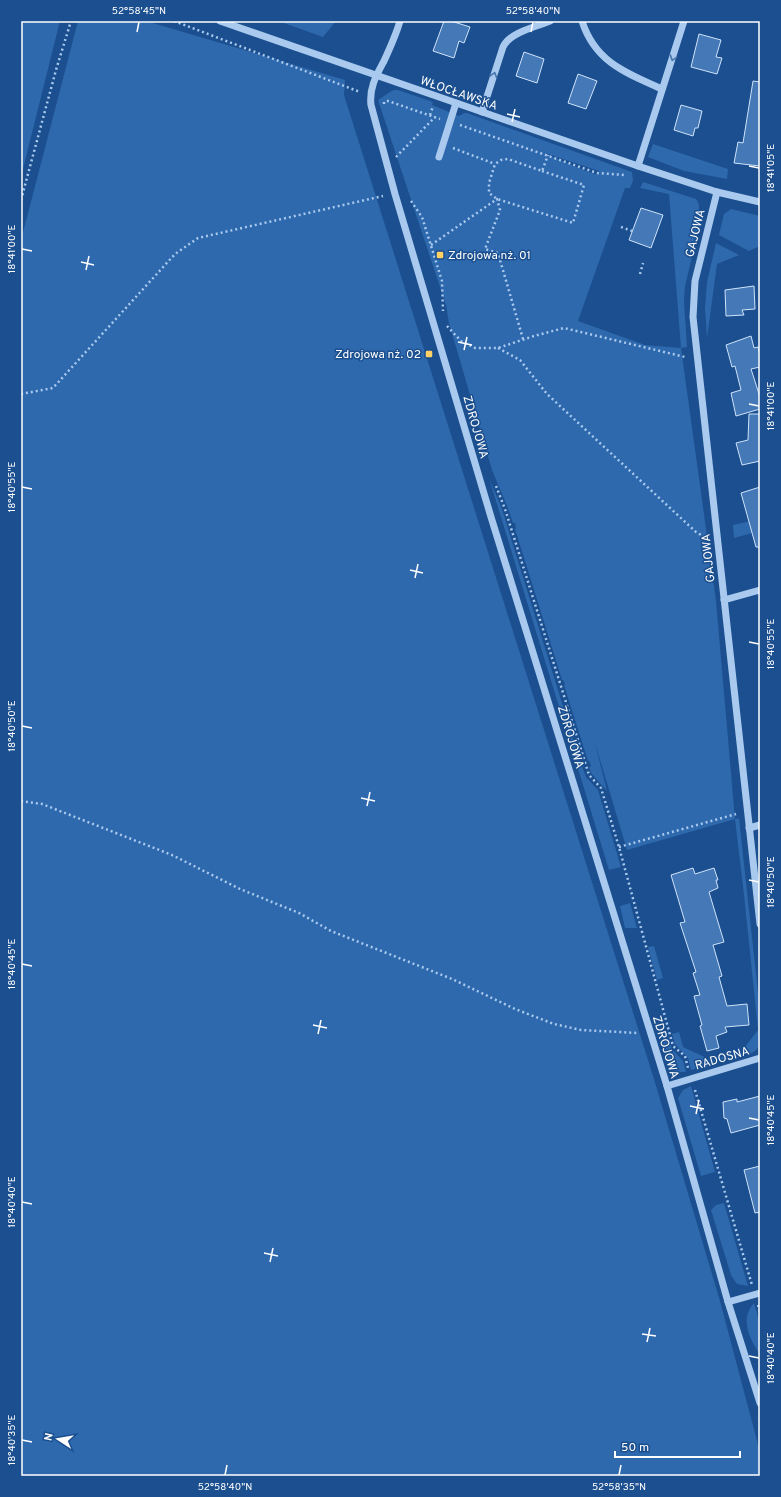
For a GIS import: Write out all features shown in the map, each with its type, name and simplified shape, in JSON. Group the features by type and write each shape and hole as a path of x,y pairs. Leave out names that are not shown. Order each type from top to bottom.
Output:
{"street":[{"name":"WŁOCŁAWSKA","path":"220,21 638,166 717,192 760,202"},
{"name":"ZDROJOWA","path":"400,21 384,61 376,76 370,96 371,105 395,194 491,517 667,1086 728,1302 760,1403"},
{"path":"482,112 505,42 514,35 550,21"},
{"path":"582,21 592,44 605,58 624,72 662,89"},
{"path":"638,166 684,21"},
{"path":"439,157 456,103"},
{"name":"GAJOWA","path":"717,192 695,281 693,317 717,546 760,924"},
{"path":"724,600 760,590"},
{"path":"749,828 760,825"},
{"name":"RADOSNA","path":"667,1086 760,1058"},
{"path":"728,1302 757,1294"}],"path":[{"path":"21,200 56,70 71,21"},
{"path":"174,21 384,102 388,101 597,173 626,175"},
{"path":"383,108 384,102"},
{"path":"396,157 435,117"},
{"path":"443,144 495,164"},
{"path":"394,150 398,164"},
{"path":"542,171 548,155"},
{"path":"508,159 542,171 584,185 573,223 497,199 489,193 488,183 495,164 501,160 508,159"},
{"path":"21,394 53,388 175,254 198,238 395,194"},
{"path":"431,245 497,199"},
{"path":"497,199 500,210 485,249 498,253 523,339"},
{"path":"410,200 422,217 442,280 444,314"},
{"path":"621,227 632,231"},
{"path":"640,274 644,263"},
{"path":"445,320 449,333"},
{"path":"447,326 461,341 475,348 498,348 523,339 564,328 697,360"},
{"path":"498,348 520,360 547,394 696,532 717,546"},
{"path":"494,481 505,509 589,775 601,788 620,848 673,1046 685,1056 757,1294 760,1312"},
{"path":"21,801 42,804 172,855 240,889 299,913 330,931 452,979 515,1009 554,1024 581,1030 651,1034"},
{"path":"620,848 738,813"}],"shaded area":[{"path":"21,21 60,21 21,177"},
{"path":"78,21 146,21 345,80 344,95 654,1079 720,1301 760,1452 760,1476 21,1476 21,240"},
{"path":"278,21 336,21 323,37"},
{"path":"398,90 433,102 432,105 459,116 467,113 632,172 633,181 630,188 625,188 578,321 645,345 681,348 716,601 735,819 627,850 595,743 607,791 591,773 589,767 591,766 588,761 564,685 565,684 562,680 515,529 515,523 513,523 492,470 449,323 446,305 378,100 390,92","holes":["542,152 599,171 598,175"]},
{"path":"653,144 728,169 727,179 684,171 648,157"},
{"path":"643,182 696,199 699,204 697,219 701,220 685,286 684,301 687,347 681,348 669,194 640,188"},
{"path":"731,209 760,216 760,246 749,251 719,235 724,214"},
{"path":"716,243 739,255 717,264 707,338 705,308 707,282"},
{"path":"489,478 502,509 579,758 586,777 598,790 621,867 609,870"},
{"path":"760,519 760,531 734,538 733,525"},
{"path":"739,818 760,1011 760,1045 752,1053 691,1070 688,1058 675,1044 672,1034 679,1032 683,1047 711,1060 741,1052 758,1030 735,819"},
{"path":"630,903 637,928 625,928 620,906"},
{"path":"654,946 663,978 657,980 648,947"},
{"path":"667,1035 672,1049 683,1061 686,1072 678,1072 669,1068 659,1039 660,1037"},
{"path":"691,1086 715,1172 701,1176 678,1098 683,1090"},
{"path":"724,1203 748,1286 737,1284 731,1275 711,1210 716,1205"},
{"path":"754,1303 760,1324 760,1355 750,1336 747,1323 747,1316"}],"building":[{"path":"444,21 451,21 470,27 464,43 459,41 454,58 433,51"},
{"path":"699,34 721,40 716,57 722,58 717,74 691,67"},
{"path":"524,52 544,59 537,83 516,76"},
{"path":"578,74 597,81 586,109 568,103"},
{"path":"753,81 760,82 760,166 734,163 738,142 743,143"},
{"path":"681,105 702,111 698,128 695,128 693,136 674,130"},
{"path":"641,208 663,215 651,248 629,240"},
{"path":"754,286 755,309 742,310 744,315 726,316 725,290"},
{"path":"751,336 754,348 758,347 760,355 760,367 751,369 760,397 760,409 736,416 731,393 741,390 735,366 732,367 726,345"},
{"path":"749,414 760,414 760,461 742,465 736,443 748,440"},
{"path":"760,487 760,547 756,547 741,493"},
{"path":"693,868 695,874 714,868 718,880 716,880 718,888 709,892 724,942 713,945 722,976 719,977 727,1006 747,1004 749,1025 725,1027 727,1032 716,1036 719,1048 707,1051 694,996 700,995 693,973 696,972 680,923 685,922 671,875"},
{"path":"760,1096 760,1125 731,1133 727,1119 724,1118 723,1102 737,1099 737,1102"},
{"path":"760,1166 760,1212 755,1213 744,1170"}],"place":[{"name":"Zdrojowa nż. 01","path":"440,255"},
{"name":"Zdrojowa nż. 02","path":"429,354"}]}
